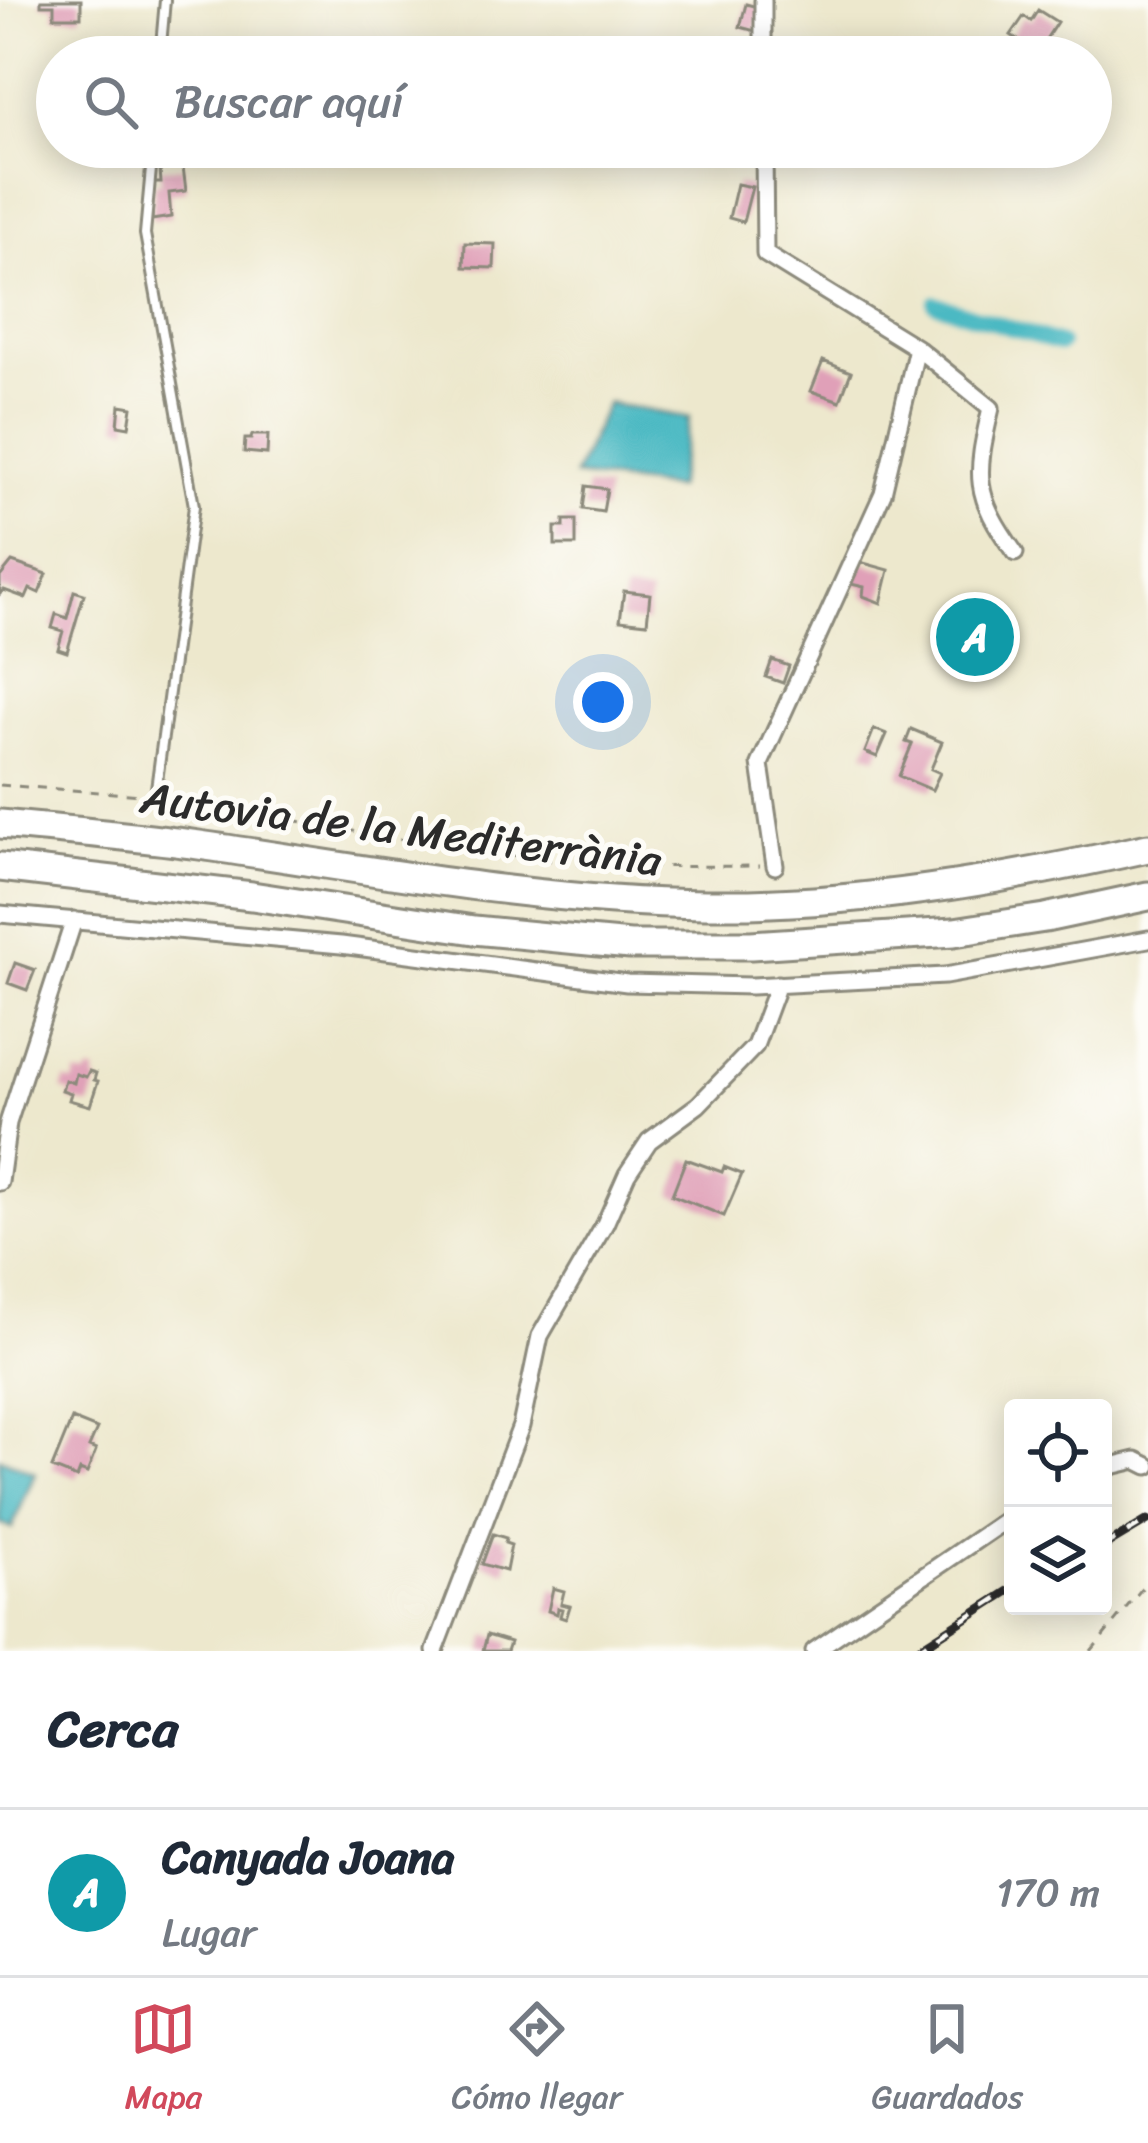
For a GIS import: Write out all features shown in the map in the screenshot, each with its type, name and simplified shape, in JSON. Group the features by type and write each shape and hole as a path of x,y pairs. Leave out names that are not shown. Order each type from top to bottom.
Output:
{"highway":[{"name":"Autovia de la Mediterrània","path":"0,824 198,845 547,896 707,904 811,902 989,881 1148,848"},
{"name":"Autovia de la Mediterrània","path":"0,867 252,896 474,930 629,945 752,945 954,932 1145,897"}],"street":[{"path":"763,0 764,36"},
{"path":"764,168 765,254 917,348 991,408 977,466 989,516 1015,553"},
{"path":"775,866 760,764 883,493 917,348"},
{"path":"0,914 340,945 627,983 778,984 945,976 1148,939"},
{"path":"0,1182 8,1123 74,920"},
{"path":"436,1651 521,1426 540,1336 649,1141 698,1105 755,1046 778,984"},
{"path":"1112,1466 1136,1460 1148,1466"},
{"path":"814,1651 1004,1522"}],"lane":[{"path":"162,36 165,0"},
{"path":"151,168 145,234 194,506 155,796"}],"path":[{"path":"0,785 155,796 403,840 596,867 775,866"},
{"path":"1091,1651 1148,1580"}],"water":[{"path":"607,403 689,418 676,488 574,476"},
{"path":"0,1458 35,1473 12,1528 0,1523"}],"building":[{"path":"41,0 81,0 81,17 54,17 54,5 41,5"},
{"path":"746,4 761,8 755,31 740,27"},
{"path":"1038,10 1057,22 1048,36 1011,35 1024,16 1031,21"},
{"path":"183,168 186,191 169,193 171,217 152,220 154,183 161,183 160,169"},
{"path":"737,184 752,187 743,222 729,218"},
{"path":"465,243 495,244 494,268 464,267"},
{"path":"823,361 851,372 840,401 811,391"},
{"path":"120,405 132,407 129,427 118,425"},
{"path":"268,435 267,454 244,452 245,439"},
{"path":"586,486 607,489 603,512 583,509"},
{"path":"564,520 576,520 576,545 555,545 555,527 564,527"},
{"path":"12,562 47,574 39,593 30,589 26,598 4,590 0,594 0,577"},
{"path":"860,562 889,570 881,603 863,596 864,587 851,584"},
{"path":"74,591 84,594 67,652 58,649 63,631 52,628 56,614 67,618"},
{"path":"624,591 650,594 647,623 620,620"},
{"path":"772,660 789,666 783,683 766,677"},
{"path":"874,729 887,734 877,757 865,752"},
{"path":"911,729 942,742 931,769 940,773 932,790 899,776 912,744 906,742"},
{"path":"15,963 35,970 27,990 8,983"},
{"path":"89,1071 96,1073 94,1080 98,1081 90,1106 69,1100 71,1093 62,1090 65,1080 74,1083 76,1074 86,1077"},
{"path":"686,1159 742,1174 724,1216 672,1195"},
{"path":"72,1419 97,1429 89,1447 96,1450 87,1473 80,1470 77,1478 52,1468"},
{"path":"493,1534 511,1545 506,1571 482,1564"},
{"path":"553,1588 564,1591 561,1604 570,1606 566,1619 560,1617 562,1609 557,1614 548,1611"},
{"path":"487,1635 510,1642 507,1651 483,1651"}],"waterway":[{"path":"935,303 1060,344"}],"railway":[{"path":"1112,1542 1148,1520"},
{"path":"915,1651 1004,1594"}],"place":[{"name":"Canyada Joana","path":"975,637"}]}
